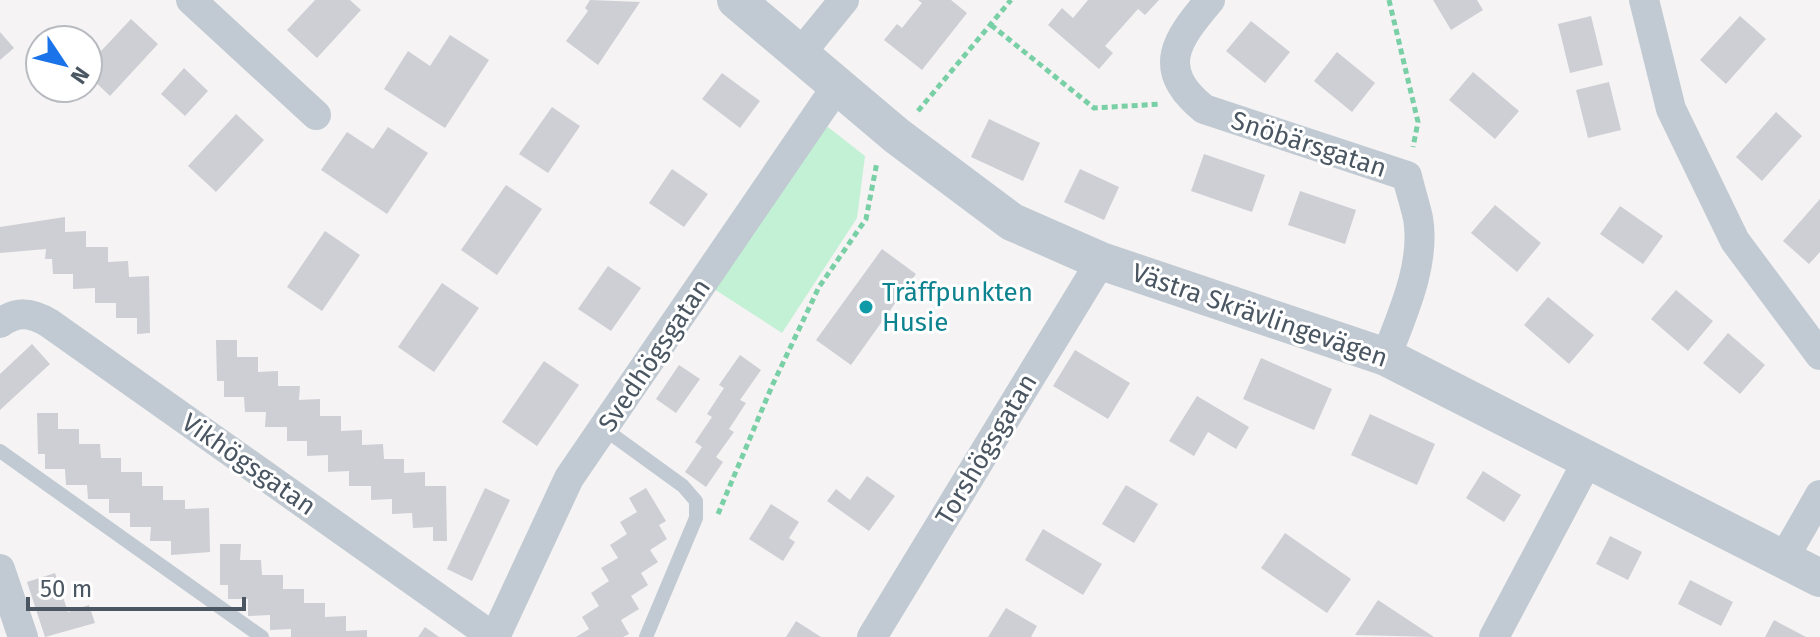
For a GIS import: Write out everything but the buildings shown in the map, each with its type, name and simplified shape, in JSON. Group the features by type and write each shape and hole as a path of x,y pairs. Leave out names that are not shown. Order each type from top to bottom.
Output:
{"street":[{"path":"191,0 316,115"},
{"name":"Västra Skrävlingevägen","path":"736,0 897,136 1012,222 1101,261 1386,357 1820,578"},
{"path":"800,54 844,0"},
{"path":"1190,98 1178,77 1175,58 1179,37 1210,0"},
{"path":"1644,0 1671,109 1735,241 1820,355"},
{"name":"Svedhögsgatan","path":"494,637 569,478 837,86"},
{"name":"Snöbärsgatan","path":"1190,98 1204,109 1407,176 1418,221 1416,263 1406,306 1386,357"},
{"name":"Torshögsgatan","path":"872,637 1101,261"},
{"name":"Vikhögsgatan","path":"0,323 14,314 35,315 49,323 494,637"},
{"path":"1494,637 1589,458"},
{"path":"1784,558 1820,495"},
{"path":"0,569 23,637"}],"lane":[{"path":"603,428 683,486 696,501 696,518 646,637"},
{"path":"0,451 262,637"}],"path":[{"path":"713,525 813,298 866,219 873,167 1011,0"},
{"path":"1389,0 1418,122 1407,176"},
{"path":"991,25 1094,108 1190,98"}],"green space":[{"path":"828,127 865,156 857,218 782,333 714,289 816,133"}],"place":[{"name":"Träffpunkten Husie","path":"866,307"}]}
